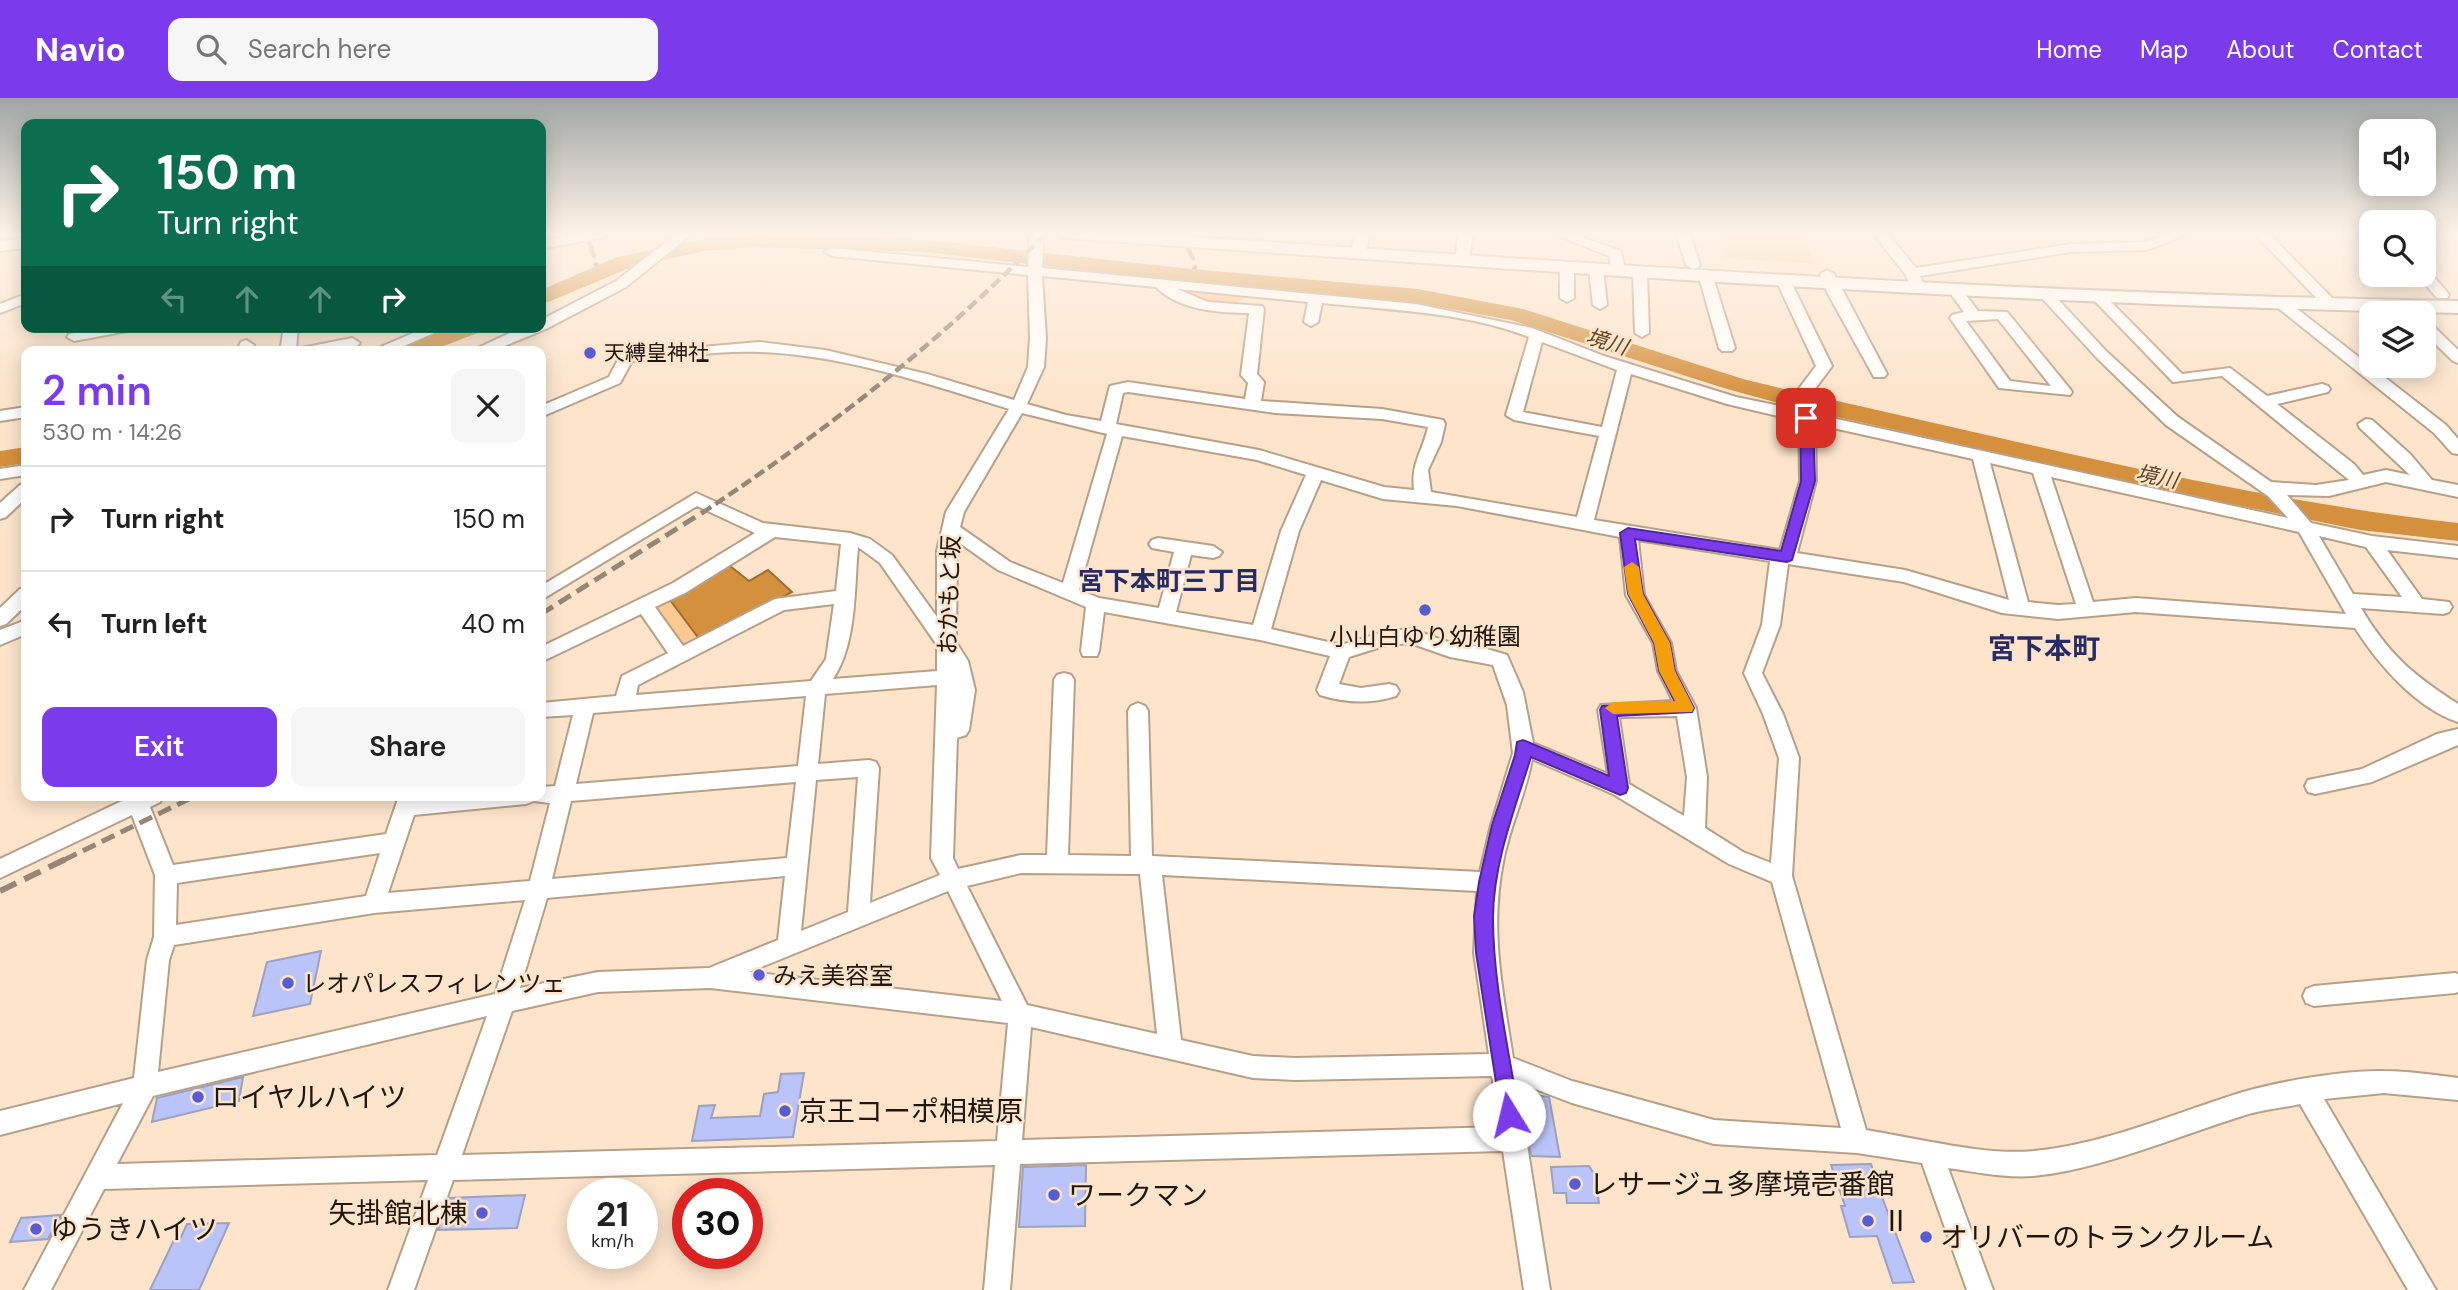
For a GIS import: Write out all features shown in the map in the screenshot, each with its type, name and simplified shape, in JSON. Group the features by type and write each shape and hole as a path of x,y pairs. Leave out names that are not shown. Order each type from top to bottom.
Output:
{"main road":[{"path":"1942,289 1957,293 2282,304 2450,295"},
{"path":"2080,289 2326,300 2359,304"},
{"path":"2436,308 2458,307"}],"street":[{"path":"546,324 611,289"},
{"name":"おかもと坂","path":"1020,1014 942,858 947,731 946,551 955,513 1019,405 1036,367 1036,289"},
{"path":"1168,289 1193,303 1212,309 1257,309 1250,375 1256,382 1252,405"},
{"path":"1219,289 1416,308 1469,317 1537,335 1625,367 1733,401 2372,541 2458,552"},
{"path":"1567,289 1567,298"},
{"path":"1599,289 1600,305"},
{"path":"1641,289 1642,333"},
{"path":"1706,289 1727,348"},
{"path":"1787,289 1824,366 1805,390 1808,481 1783,556 1771,625 1753,673 1773,714 1789,758 1781,876 1857,1141"},
{"path":"1834,289 1879,374"},
{"path":"2315,289 2326,300"},
{"path":"1235,309 1261,293"},
{"path":"1957,293 1974,315"},
{"path":"2048,297 2102,355 2172,421 2278,490 2304,525 2360,622 2385,659 2398,672 2458,714"},
{"path":"1311,322 1316,299"},
{"path":"2100,299 2178,379 2225,371 2348,468 2359,481"},
{"path":"0,309 21,300"},
{"path":"2282,304 2440,429 2458,449"},
{"path":"1974,315 2002,315 2064,392 2005,385 1957,318 1974,315"},
{"path":"74,339 101,333"},
{"path":"392,346 425,333"},
{"path":"491,346 524,333"},
{"path":"1537,335 1514,415 1608,433"},
{"path":"2436,337 2458,358"},
{"path":"335,346 352,343"},
{"path":"546,410 615,380 626,357 759,348 786,349 867,363 1064,420 1259,455 1382,493 1457,500 1628,533 1905,576 2002,606 2057,612 2136,605 2360,622"},
{"path":"1584,525 1625,367"},
{"path":"1069,594 1112,429 1116,390 1128,387 1252,405 1381,414 1437,424 1433,442 1420,470 1423,496"},
{"path":"2264,402 2322,389"},
{"path":"0,416 21,413"},
{"path":"2366,424 2404,458 2429,487"},
{"path":"1980,456 2020,608"},
{"path":"2040,469 2087,610"},
{"path":"0,474 21,471"},
{"path":"1260,633 1290,531 1316,472"},
{"path":"2278,490 2348,487 2359,481 2386,476 2458,491"},
{"path":"0,513 21,494"},
{"path":"546,591 696,499 770,532 850,539 864,543 886,559 959,661 965,690 959,730 947,731"},
{"path":"950,528 1004,566 1097,604 1260,633 1341,652 1387,638 1411,636 1450,650 1477,653 1500,660 1510,676 1523,755 1501,825 1488,882 1483,916 1485,953 1537,1290"},
{"path":"546,653 679,588 770,532"},
{"path":"1628,533 1635,594 1662,643 1667,671 1686,708 1697,777 1694,832"},
{"path":"788,948 816,689 835,661 850,539"},
{"path":"2372,541 2417,605"},
{"path":"1158,544 1213,552"},
{"path":"1166,616 1184,548"},
{"path":"546,580 569,578"},
{"path":"625,702 629,681 781,604 842,597"},
{"path":"0,619 21,599"},
{"path":"2347,600 2443,607"},
{"path":"1090,651 1097,604"},
{"path":"644,605 679,654"},
{"path":"0,638 21,629"},
{"path":"1341,652 1327,690 1362,695 1389,691"},
{"path":"546,710 947,677"},
{"path":"1057,863 1064,680"},
{"path":"401,1290 504,1002 539,889 585,706"},
{"path":"1620,788 1608,710 1686,708"},
{"path":"1138,711 1146,865 1170,1049"},
{"path":"2315,786 2365,776 2444,740 2458,737"},
{"path":"1523,747 1620,788 1736,858 1781,876"},
{"path":"546,795 869,768 858,918"},
{"path":"0,869 138,801"},
{"path":"37,1290 145,1086 158,960 166,937 166,875 143,801"},
{"path":"374,904 407,802 427,801"},
{"path":"166,875 393,842"},
{"path":"710,978 951,880 1021,864 1146,865 1488,882"},
{"path":"166,937 374,904 797,866"},
{"path":"0,1123 145,1086 598,982 710,978 1020,1014 1253,1067 1501,1065 1572,1092 1714,1132 1857,1141 1931,1155 1995,1163 2030,1164 2063,1160 2198,1120 2245,1103 2305,1090 2374,1082 2458,1089"},
{"path":"2314,996 2455,983"},
{"path":"997,1290 1020,1014"},
{"path":"2305,1090 2423,1290"},
{"path":"95,1177 1513,1139"},
{"path":"1931,1155 1980,1290"}],"shaded area":[{"path":"1177,289 1191,289 1251,295 1232,304 1215,306 1178,293"},
{"path":"730,566 749,581 768,570 792,592 700,640 670,600"},
{"path":"668,599 700,641 680,647 653,606"}],"building":[{"name":"レオパレスフィレンツェ","path":"321,951 310,1004 253,1016 267,962"},
{"name":"京王コーポ相模原","path":"804,1073 793,1137 692,1141 699,1106 715,1105 711,1118 760,1116 764,1094 778,1092 781,1074"},
{"name":"ロイヤルハイツ","path":"243,1077 239,1101 152,1122 157,1098"},
{"path":"1521,1090 1549,1097 1560,1157 1531,1156"},
{"path":"1871,1164 1914,1282 1893,1283 1877,1236 1850,1237 1841,1206 1845,1206 1831,1165"},
{"name":"ワークマン","path":"1086,1165 1085,1226 1019,1227 1023,1167"},
{"name":"レサージュ多摩境壱番館","path":"1589,1166 1595,1175 1599,1203 1567,1203 1566,1193 1554,1193 1551,1167"},
{"name":"矢掛館北棟","path":"525,1195 517,1228 438,1230 449,1198"},
{"name":"ゆうきハイツ","path":"61,1215 48,1239 10,1242 21,1218"},
{"path":"229,1223 199,1290 150,1290 175,1238 181,1237 187,1224"}],"waterway":[{"name":"境川","path":"546,296 563,289"},
{"name":"境川","path":"1335,289 1418,296 1515,314 1735,384 1797,400 2182,485 2360,521 2458,532"},
{"name":"境川","path":"422,346 456,333"},
{"name":"境川","path":"0,459 21,456"}],"railway":[{"path":"705,511 794,449 882,382 990,289"},
{"path":"546,611 705,511"},
{"path":"64,860 185,801"},
{"path":"0,891 68,858"}],"slow traffic":[{"path":"1613,708 1686,708 1667,671 1662,643 1635,594 1632,567"}],"place":[{"name":"天縛皇神社","path":"590,353"},
{"name":"小山白ゆり幼稚園","path":"1425,610"},
{"name":"みえ美容室","path":"759,975"},
{"name":"レオパレスフィレンツェ","path":"288,983"},
{"name":"ロイヤルハイツ","path":"198,1097"},
{"name":"京王コーポ相模原","path":"785,1111"},
{"name":"レサージュ多摩境壱番館","path":"1575,1184"},
{"name":"ワークマン","path":"1054,1195"},
{"name":"矢掛館北棟","path":"482,1213"},
{"name":"Ⅱ","path":"1868,1221"},
{"name":"ゆうきハイツ","path":"36,1229"},
{"name":"オリバーのトランクルーム","path":"1926,1237"}],"district":[{"name":"宮下本町三丁目","path":"1169,581"},
{"name":"宮下本町","path":"2044,648"}],"route":[{"path":"1509,1115 1485,953 1483,916 1501,825 1523,755 1523,747 1620,788 1608,710 1686,708 1667,671 1662,643 1635,594 1628,533 1787,557 1808,481 1806,418"}]}
